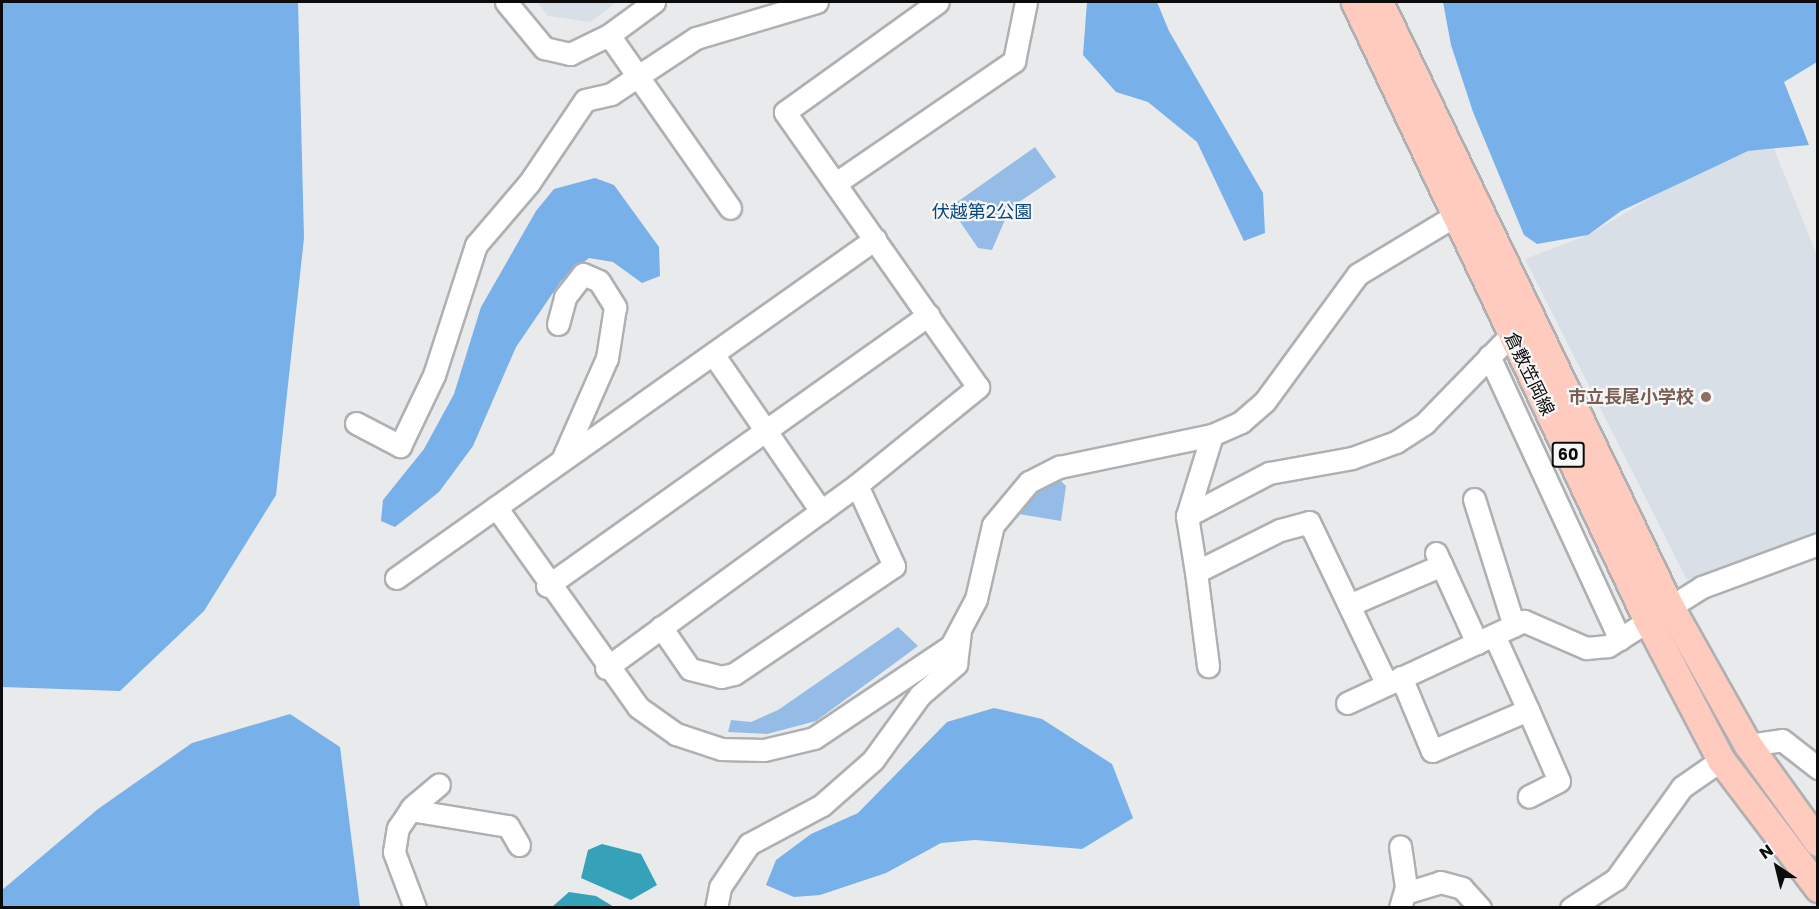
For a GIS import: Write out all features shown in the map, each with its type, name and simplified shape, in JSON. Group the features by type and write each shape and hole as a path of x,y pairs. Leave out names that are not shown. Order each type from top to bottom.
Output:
{"main road":[{"name":"倉敷笠岡線","path":"1355,2 1464,210 1658,613 1721,760 1818,888"},
{"name":"倉敷笠岡線","path":"1379,2 1464,210 1510,336 1658,613 1748,745 1818,842"}],"street":[{"path":"506,2 533,38 558,53 582,52 654,2"},
{"path":"356,423 400,446 434,375 476,245 529,183 585,100 611,94 696,38 817,2"},
{"path":"606,668 857,485 978,387 786,112 938,2"},
{"path":"836,183 1014,61 1026,2"},
{"path":"609,35 730,208"},
{"path":"496,507 547,586 606,668 638,707 676,734 722,749 764,750 814,738 951,646 976,598 993,525 1029,482 1059,467 1212,435 1241,422 1265,400 1358,274 1464,210"},
{"path":"396,578 875,239"},
{"path":"558,324 565,297 583,274 599,281 615,307 608,358 562,461"},
{"path":"547,586 928,315"},
{"path":"1187,516 1269,473 1353,458 1396,442 1425,423 1510,336"},
{"path":"713,354 821,511"},
{"path":"1489,356 1620,639"},
{"path":"1208,666 1187,516 1212,435"},
{"path":"661,627 690,669 721,677 734,674 894,566 857,485"},
{"path":"1474,500 1514,626"},
{"path":"1196,572 1308,522 1349,605 1432,751 1528,710"},
{"path":"1347,703 1514,626 1537,623 1586,648 1620,639 1658,613 1818,544"},
{"path":"1349,605 1439,559 1528,710 1559,781 1529,796"},
{"path":"716,908 720,887 749,844 822,805 866,767 920,695 956,664 960,631"},
{"path":"1748,745 1782,740 1818,768"},
{"path":"1571,908 1616,879 1682,787 1721,760"},
{"path":"415,908 394,852 410,810 439,784"},
{"path":"410,810 508,826 519,845"},
{"path":"1400,846 1403,900 1440,882 1462,888 1480,908"}],"shaded area":[{"path":"2,2 298,2 304,238 276,495 204,611 120,691 2,687"},
{"path":"537,2 617,2 590,22 548,16"},
{"path":"1087,2 1157,2 1169,31 1263,193 1265,233 1244,241 1197,142 1148,102 1116,92 1083,55"},
{"path":"1443,2 1817,2 1817,62 1784,82 1809,145 1748,151 1621,211 1588,235 1537,244 1524,235 1473,112 1451,45"},
{"name":"市立長尾小学校","path":"1774,149 1817,255 1817,535 1687,580 1525,259 1588,235 1678,182 1748,151"},
{"path":"595,178 614,185 659,247 660,276 642,283 613,262 589,258 561,281 516,347 473,446 439,492 395,527 381,521 383,500 424,449 454,394 481,307 536,211 554,189"},
{"path":"994,708 1042,719 1112,764 1133,818 1082,849 975,840 941,843 886,873 820,895 794,897 766,885 776,860 811,834 858,813 947,722"},
{"path":"290,714 340,747 360,907 2,907 2,890 98,809 192,743"},
{"path":"602,844 641,854 657,885 631,900 581,878 588,850"},
{"path":"569,892 596,896 614,907 552,907"}],"green space":[{"name":"伏越第2公園","path":"1035,147 1056,177 1010,208 992,250 978,248 950,207"},
{"path":"1059,479 1066,486 1061,521 1013,513 1037,490"},
{"path":"898,627 918,646 816,721 767,734 728,732 731,720 751,722 778,710"}],"place":[{"name":"市立長尾小学校","path":"1706,397"}]}
